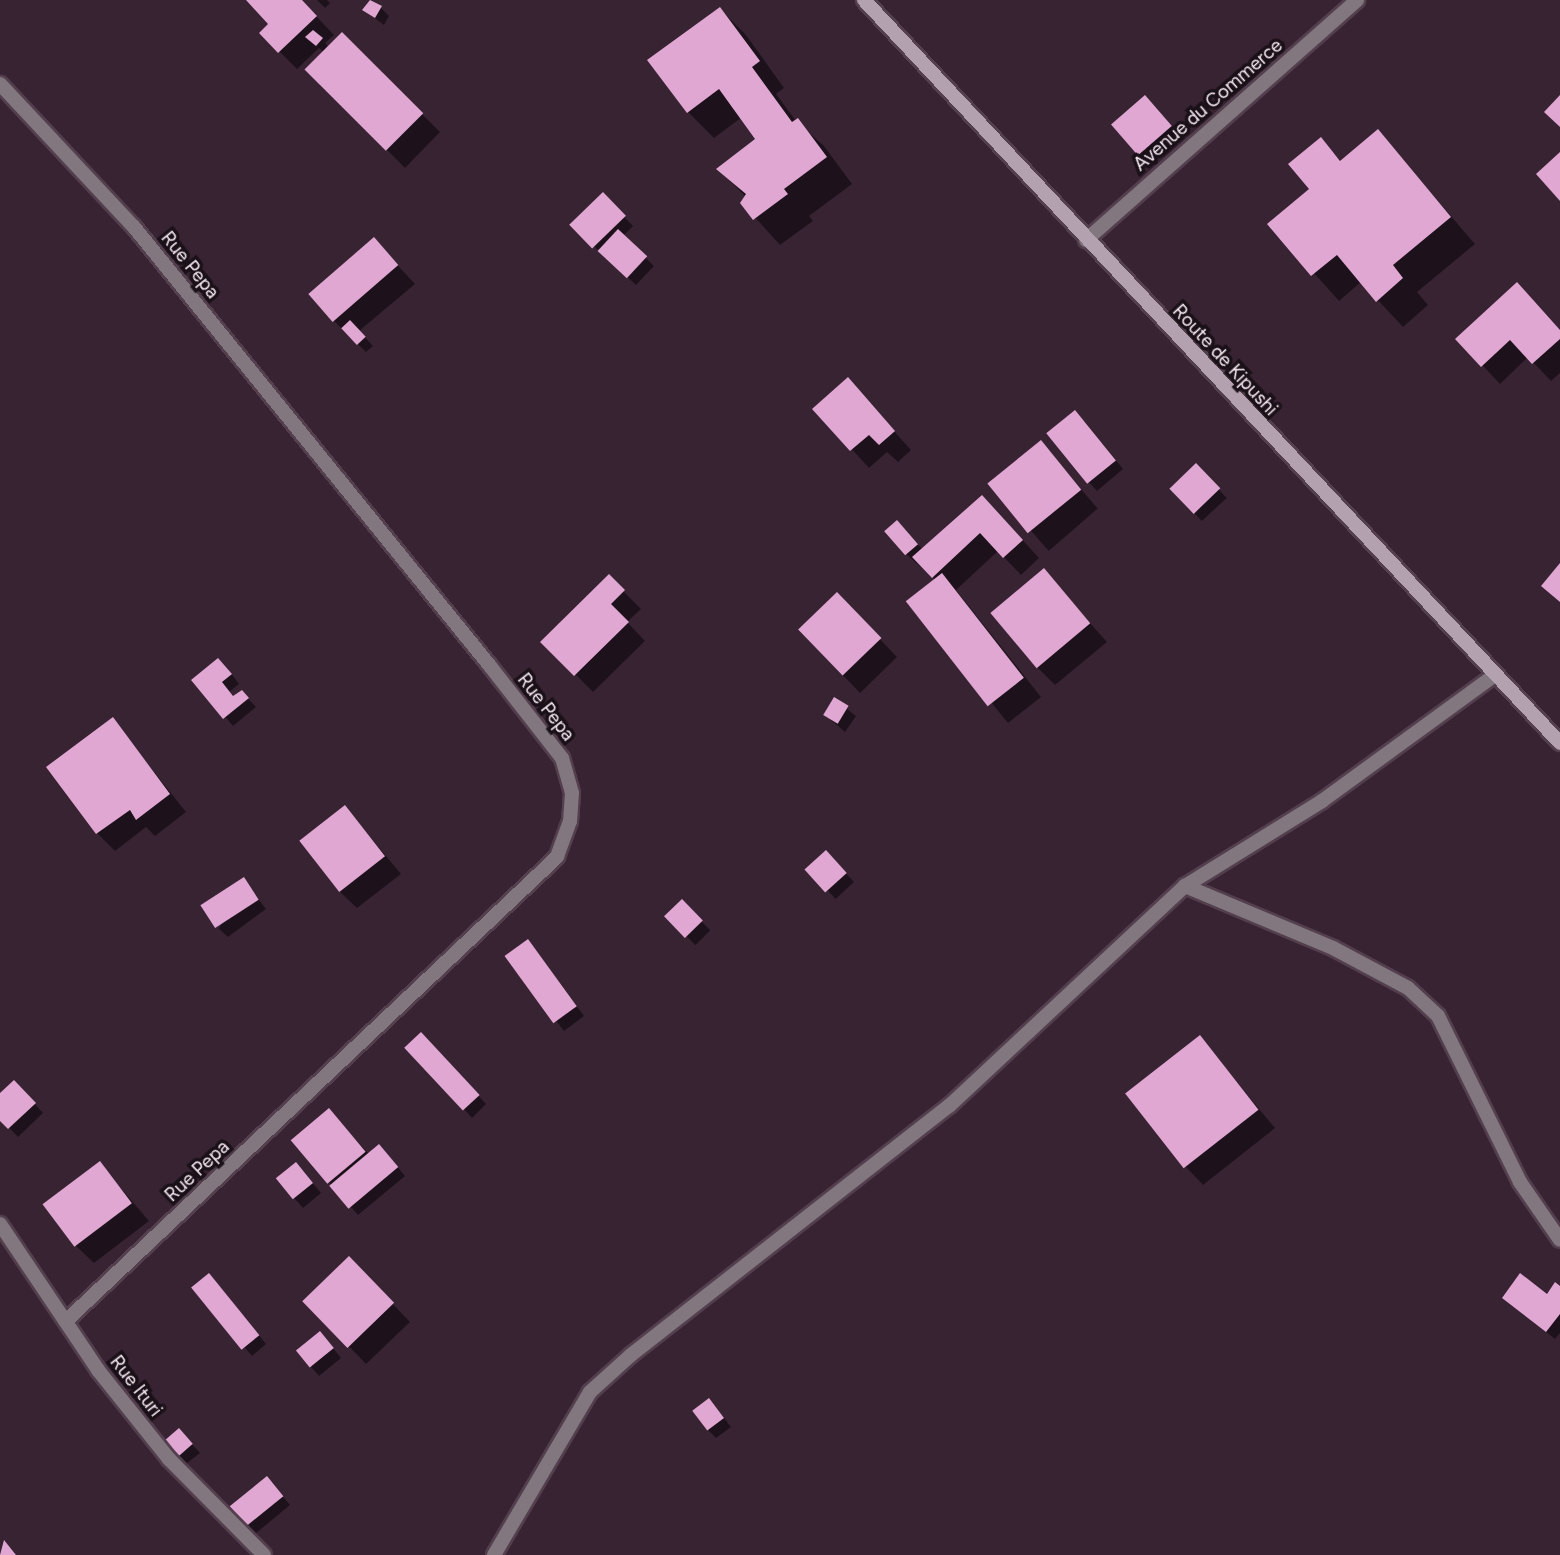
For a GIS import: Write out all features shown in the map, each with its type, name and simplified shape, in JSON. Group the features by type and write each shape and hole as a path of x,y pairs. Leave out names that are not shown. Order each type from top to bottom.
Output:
{"main road":[{"name":"Route de Kipushi","path":"864,0 1560,743"}],"street":[{"name":"Avenue du Commerce","path":"1086,240 1357,0"},
{"name":"Rue Pepa","path":"0,84 134,227 490,666 562,758 572,793 570,821 557,857 66,1321"},
{"path":"494,1555 590,1392 949,1106 1185,886 1322,801 1495,675"},
{"path":"1185,886 1333,948 1408,988 1438,1016 1520,1182 1560,1240"},
{"name":"Rue Ituri","path":"0,1224 98,1370 169,1459 264,1555"}],"building":[{"path":"246,0 302,0 317,16 278,53 259,33 268,24"},
{"path":"370,0 382,6 375,18 362,10"},
{"path":"720,7 760,61 752,67 792,122 798,118 827,157 784,189 788,194 753,220 740,203 746,194 716,169 755,139 719,89 687,113 647,60"},
{"path":"313,30 323,38 316,46 305,37"},
{"path":"342,32 423,113 386,151 305,69"},
{"path":"1145,95 1172,126 1138,155 1111,125"},
{"path":"1560,95 1560,127 1544,112"},
{"path":"1378,129 1451,217 1393,265 1403,278 1376,302 1337,255 1311,276 1267,224 1309,189 1288,164 1321,137 1340,161"},
{"path":"1560,152 1560,201 1536,174"},
{"path":"603,192 626,216 592,248 569,225"},
{"path":"618,229 647,256 627,278 598,251"},
{"path":"374,237 398,265 333,322 308,294"},
{"path":"1517,282 1560,330 1560,339 1532,364 1510,340 1481,367 1455,339"},
{"path":"350,320 366,337 357,345 341,328"},
{"path":"848,377 895,431 879,445 869,435 850,451 812,409"},
{"path":"1075,410 1116,461 1087,484 1046,433"},
{"path":"1041,440 1081,490 1028,533 987,483"},
{"path":"1196,463 1220,488 1194,514 1169,489"},
{"path":"982,495 1023,540 1003,558 980,533 932,578 912,557"},
{"path":"897,520 918,544 905,555 884,531"},
{"path":"1560,563 1560,602 1541,586"},
{"path":"1044,568 1090,623 1037,668 990,613"},
{"path":"942,573 1024,678 988,706 906,601"},
{"path":"609,574 625,590 611,604 629,622 574,676 540,642"},
{"path":"837,592 881,638 843,676 798,630"},
{"path":"218,658 232,674 222,682 233,696 242,690 249,698 223,719 191,680"},
{"path":"834,697 849,706 838,724 823,715"},
{"path":"113,717 170,794 136,820 130,810 96,834 46,767"},
{"path":"345,805 385,856 339,892 299,841"},
{"path":"826,850 847,873 825,892 804,869"},
{"path":"244,877 259,900 215,928 200,905"},
{"path":"682,899 703,921 685,938 664,916"},
{"path":"528,939 577,1006 553,1023 505,956"},
{"path":"421,1032 480,1095 463,1111 404,1048"},
{"path":"1200,1035 1258,1110 1184,1168 1125,1093"},
{"path":"14,1080 36,1103 8,1129 0,1121 0,1093"},
{"path":"329,1108 366,1152 327,1184 291,1140"},
{"path":"379,1144 398,1167 348,1209 329,1186"},
{"path":"100,1161 132,1203 74,1247 42,1204"},
{"path":"296,1162 313,1183 293,1199 276,1178"},
{"path":"349,1256 394,1303 347,1348 302,1301"},
{"path":"209,1273 259,1335 241,1350 191,1287"},
{"path":"1520,1273 1547,1294 1555,1282 1560,1286 1560,1314 1546,1332 1502,1298"},
{"path":"320,1331 334,1348 310,1368 296,1351"},
{"path":"709,1398 724,1418 707,1431 692,1411"},
{"path":"179,1428 193,1444 177,1458 163,1442"},
{"path":"267,1476 283,1496 246,1526 230,1506"},
{"path":"4,1540 16,1555 0,1555"}]}
